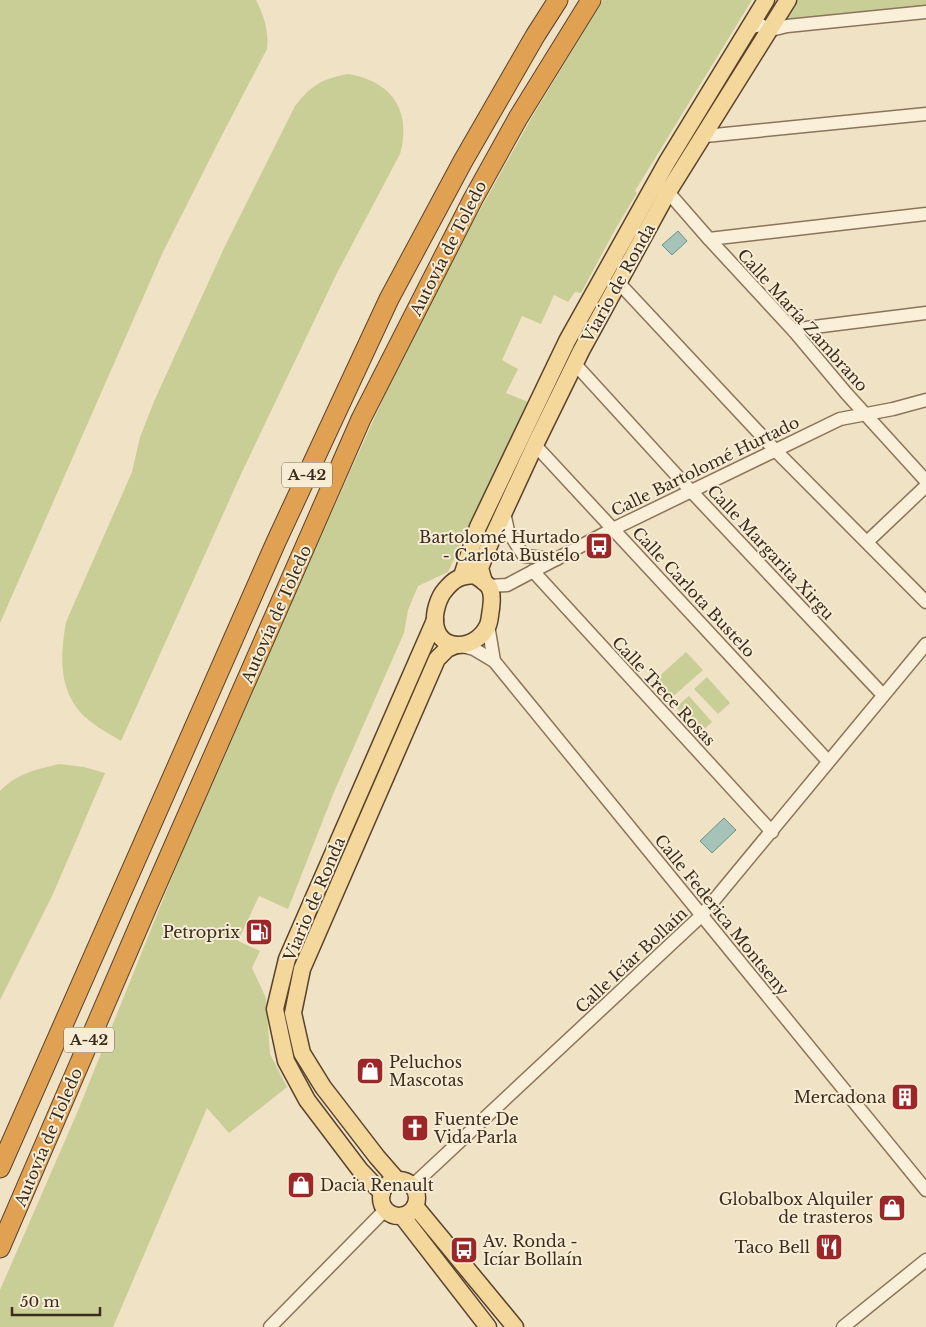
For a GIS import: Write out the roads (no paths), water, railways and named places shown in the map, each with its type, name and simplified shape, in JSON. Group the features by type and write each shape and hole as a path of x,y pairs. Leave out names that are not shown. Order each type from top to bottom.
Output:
{"highway":[{"name":"Autovía de Toledo","path":"0,1168 276,542 389,300 463,162 558,0"},
{"name":"Autovía de Toledo","path":"0,1248 150,899 361,419 473,198 518,118 591,0"}],"main road":[{"name":"Viario de Ronda","path":"486,584 480,568 535,445 618,282 662,188 748,28 766,0"},
{"name":"Viario de Ronda","path":"462,576 478,527 567,342 662,188 705,136 788,0"},
{"path":"474,575 486,584 492,596 488,625 470,643 459,646 446,642 436,631 435,620 441,595 451,583 462,576 474,575"},
{"name":"Viario de Ronda","path":"382,1193 360,1170 307,1100 286,1061 276,1009 286,959 435,620"},
{"name":"Viario de Ronda","path":"405,1183 377,1157 323,1087 302,1053 293,1012 302,969 437,660 446,649 459,646"},
{"path":"390,1182 405,1183 416,1192 415,1206 402,1216 390,1214 385,1210 381,1199 382,1193 390,1182"},
{"path":"415,1206 515,1327"},
{"path":"402,1216 488,1327"}],"street":[{"path":"748,28 761,25 771,30 787,26 926,12"},
{"path":"705,136 926,114"},
{"name":"Calle María Zambrano","path":"662,188 794,331 865,414 926,481"},
{"path":"709,239 926,214"},
{"path":"618,282 776,450 926,602"},
{"path":"794,331 926,313"},
{"name":"Calle Margarita Xirgu","path":"575,364 691,491 883,695"},
{"name":"Calle Bartolomé Hurtado","path":"492,606 507,585 613,529 840,419 926,400"},
{"name":"Calle Carlota Bustelo","path":"535,445 828,761"},
{"path":"866,542 926,486"},
{"path":"504,512 508,532 524,556 557,559"},
{"name":"Calle Trece Rosas","path":"533,572 772,832"},
{"name":"Calle Bartolomé Hurtado","path":"486,584 507,585"},
{"name":"Calle Federica Montseny","path":"488,625 494,661"},
{"name":"Calle Icíar Bollaín","path":"405,1183 701,916 926,644"},
{"name":"Calle Federica Montseny","path":"459,646 474,648 494,661 926,1190"},
{"path":"270,1327 385,1210"},
{"path":"843,1327 926,1260"}],"water":[{"path":"678,231 687,241 672,255 662,245"},
{"path":"724,818 736,830 712,853 700,841"}],"place":[{"name":"Bartolomé Hurtado - Carlota Bustelo","path":"599,546"},
{"name":"Petroprix","path":"259,932"},
{"name":"Peluchos Mascotas","path":"370,1071"},
{"name":"Mercadona","path":"905,1097"},
{"name":"Fuente De Vida Parla","path":"415,1128"},
{"name":"Dacia Renault","path":"301,1185"},
{"name":"Globalbox Alquiler de trasteros","path":"892,1208"},
{"name":"Taco Bell","path":"829,1247"},
{"name":"Av. Ronda - Icíar Bollaín","path":"464,1250"}]}
